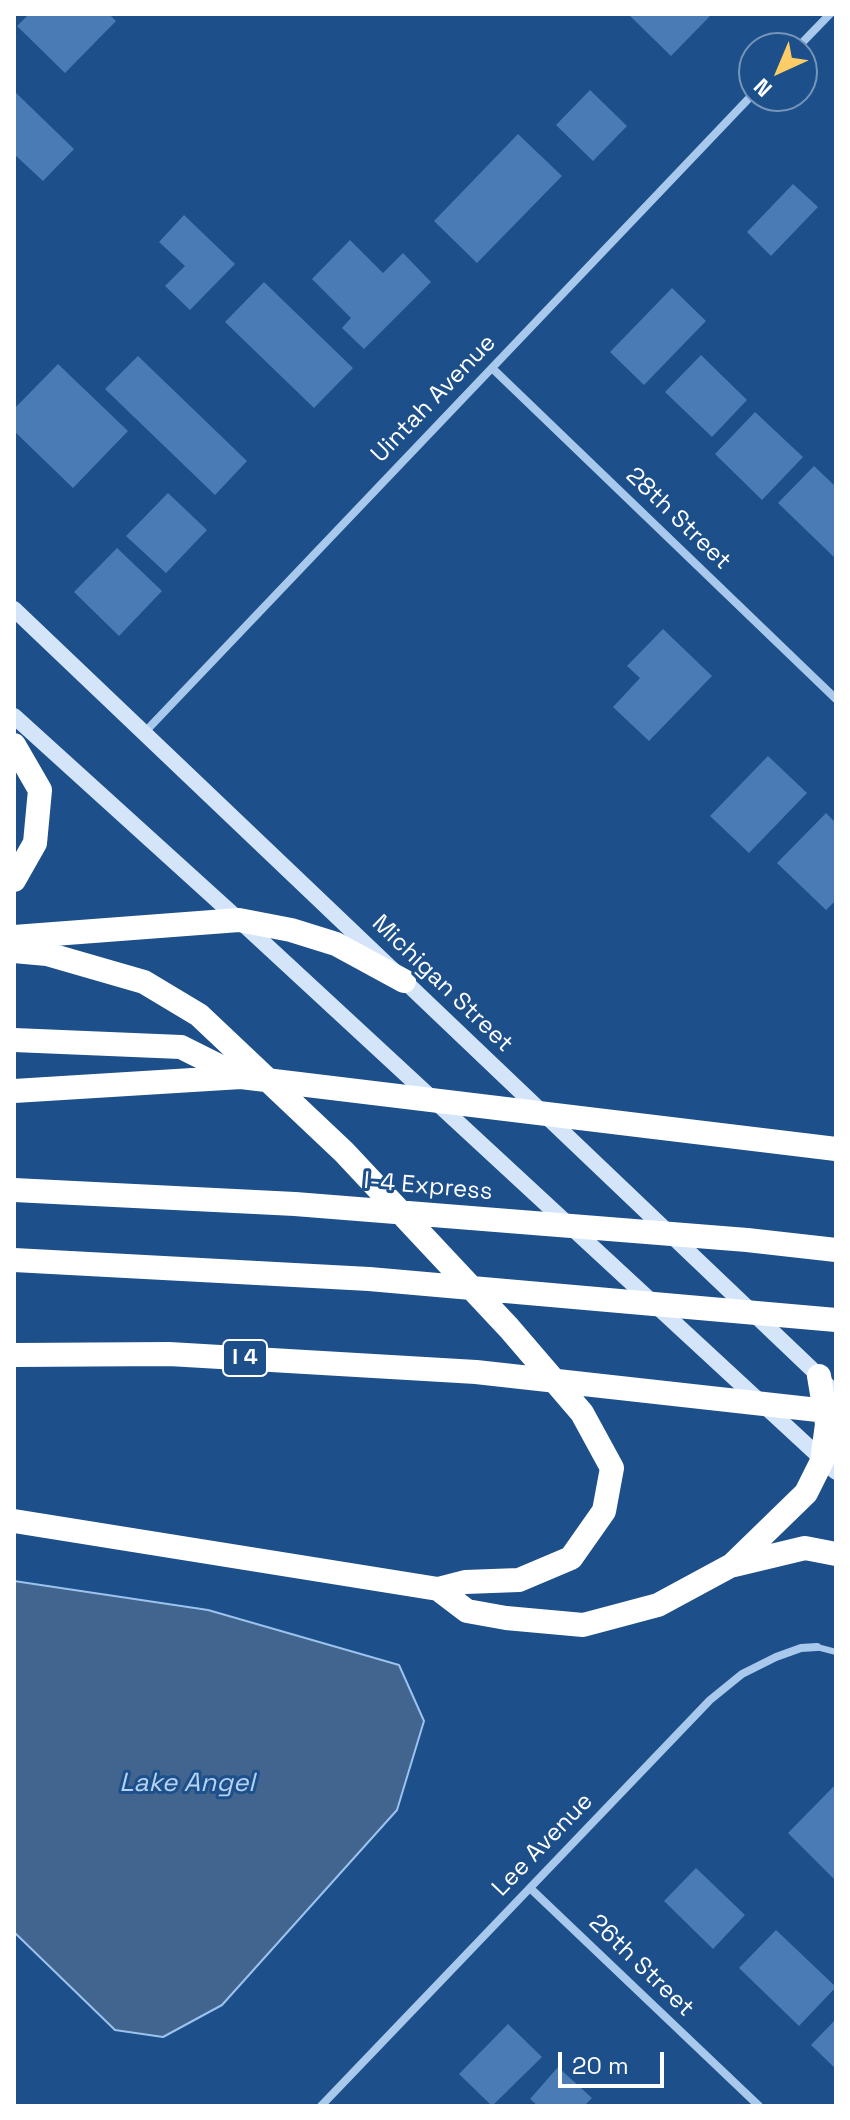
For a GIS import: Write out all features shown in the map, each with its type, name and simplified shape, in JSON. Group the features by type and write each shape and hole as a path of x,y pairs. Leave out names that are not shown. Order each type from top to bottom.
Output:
{"highway":[{"path":"14,745 40,790 35,843 14,880"},
{"path":"14,937 239,920 291,930 336,944 404,981"},
{"path":"14,951 47,954 144,982 199,1015 344,1152 509,1328 582,1413 612,1468 604,1511 571,1558 519,1580 465,1582 438,1589 14,1521"},
{"path":"14,1040 181,1047 241,1077"},
{"path":"14,1091 241,1077 836,1149"},
{"name":"I-4 Express","path":"14,1190 295,1204 747,1240 836,1250"},
{"path":"14,1260 369,1279 836,1320"},
{"name":"I 4","path":"14,1355 169,1354 476,1372 836,1412"},
{"path":"732,1565 829,1467 827,1424 819,1376"},
{"path":"438,1589 467,1611 583,1625 658,1605 732,1565 805,1548 836,1554"}],"main road":[{"name":"Michigan Street","path":"14,609 836,1395"},
{"path":"14,716 239,920 829,1467"}],"street":[{"path":"813,32 830,14"},
{"name":"Uintah Avenue","path":"144,733 738,110"},
{"name":"28th Street","path":"492,368 836,699"},
{"name":"Lee Avenue","path":"321,2106 724,1687 776,1657 801,1648 817,1647"},
{"name":"26th Street","path":"530,1888 759,2106"}],"lane":[{"path":"817,1647 836,1652"}],"water":[{"name":"Lake Angel","path":"14,1581 208,1610 399,1665 424,1721 397,1810 222,2005 163,2037 115,2030 14,1932"}],"building":[{"path":"29,14 109,14 116,21 65,73 17,26"},
{"path":"628,14 712,14 671,56"},
{"path":"590,90 627,126 593,161 556,125"},
{"path":"14,91 74,149 43,181 14,154"},
{"path":"518,134 562,176 477,263 434,221"},
{"path":"793,184 818,207 771,256 747,232"},
{"path":"184,215 235,264 190,310 165,286 185,266 159,242"},
{"path":"350,240 383,273 403,253 431,282 364,349 342,328 351,318 312,279"},
{"path":"264,282 353,368 314,408 225,322"},
{"path":"672,288 706,321 644,385 610,352"},
{"path":"701,355 747,400 712,437 665,392"},
{"path":"138,356 247,461 215,495 105,389"},
{"path":"58,364 128,431 73,488 14,431 14,409"},
{"path":"755,412 803,457 762,500 715,454"},
{"path":"814,466 836,487 836,559 778,503"},
{"path":"168,493 207,530 166,573 126,536"},
{"path":"117,548 162,591 119,636 74,592"},
{"path":"663,629 712,676 649,741 613,707 640,678 627,666"},
{"path":"768,756 807,793 749,853 710,816"},
{"path":"826,813 836,823 836,900 826,910 777,863"},
{"path":"836,1784 836,1881 788,1833"},
{"path":"696,1868 745,1915 713,1949 664,1901"},
{"path":"776,1930 836,1987 799,2026 739,1968"},
{"path":"836,2019 836,2069 811,2045"},
{"path":"508,2024 542,2057 492,2106 459,2074"},
{"path":"558,2067 592,2098 584,2106 538,2106 530,2099"}]}
